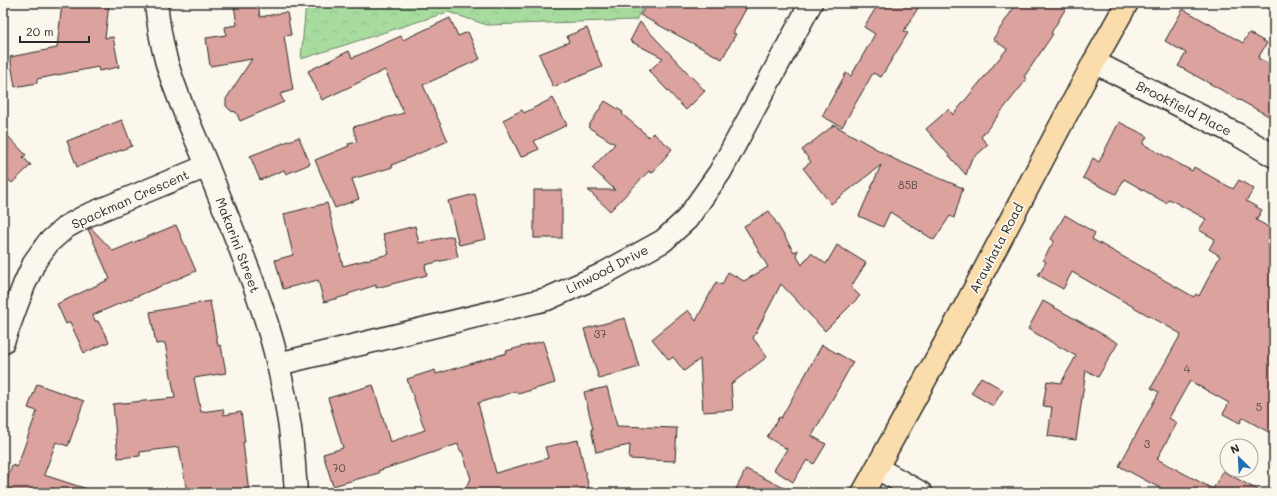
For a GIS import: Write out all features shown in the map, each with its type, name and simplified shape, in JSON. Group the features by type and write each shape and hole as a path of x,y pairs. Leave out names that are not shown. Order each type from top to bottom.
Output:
{"main road":[{"name":"Arawhata Road","path":"863,493 967,303 1094,62 1127,3"}],"street":[{"name":"Makarini Street","path":"156,3 166,60 181,103 208,166 253,281 278,364 287,409 295,470 296,493"},
{"name":"Linwood Drive","path":"278,364 547,299 601,275 663,241 687,219 720,172 810,3"},
{"name":"Brookfield Place","path":"1094,62 1240,136 1274,156"},
{"name":"Spackman Crescent","path":"3,342 24,285 35,261 48,243 60,232 86,216 208,166"},
{"path":"877,468 921,493"}],"green space":[{"path":"306,3 645,3 636,20 487,25 448,12 301,59"}],"building":[{"path":"62,3 109,4 105,38 113,37 119,67 99,71 98,67 37,79 37,83 15,87 10,57 57,48"},
{"path":"258,3 260,17 287,12 291,35 284,36 293,90 280,94 284,102 240,121 236,112 231,111 226,106 226,99 252,59 210,66 206,38 226,35 225,27 237,25 234,5"},
{"path":"648,3 749,3 733,33 736,34 722,59 640,15"},
{"path":"879,3 921,3 904,31 908,33 881,77 873,73 842,127 822,116 846,73 851,76 875,34 864,27"},
{"path":"1017,3 1069,3 1051,33 1053,34 1024,77 1027,79 981,137 988,145 971,160 966,175 926,129 949,109 953,115 1007,49 993,39"},
{"path":"1183,9 1243,43 1249,33 1267,43 1258,58 1274,67 1274,119 1178,66 1186,53 1165,41"},
{"path":"450,18 458,36 468,32 480,59 423,85 448,141 392,165 393,167 352,179 359,199 335,208 315,160 349,146 348,144 357,142 353,127 404,113 385,70 322,100 308,71 349,51 352,58 401,36 403,40"},
{"path":"640,22 705,91 686,110 649,71 663,58 630,41"},
{"path":"587,28 602,67 553,87 539,54 569,42 567,36"},
{"path":"553,98 567,125 534,141 539,149 521,157 503,120 522,110 524,113"},
{"path":"605,101 623,112 622,114 649,137 653,133 672,149 652,173 649,171 610,211 588,190 615,190 592,168 615,144 588,127"},
{"path":"122,120 132,146 77,167 67,141"},
{"path":"1119,122 1147,136 1143,144 1192,171 1194,167 1233,189 1239,180 1254,189 1246,201 1262,210 1256,220 1274,230 1274,435 1243,418 1240,423 1223,414 1229,403 1190,381 1169,418 1177,423 1157,459 1213,489 1219,478 1236,478 1263,493 1169,493 1119,466 1159,392 1151,388 1181,334 1072,272 1063,289 1038,275 1046,262 1043,260 1054,241 1051,239 1065,215 1095,233 1092,239 1194,297 1196,294 1199,296 1220,256 1209,249 1215,239 1199,230 1206,219 1169,199 1166,203 1124,179 1116,194 1083,178 1093,158 1099,162"},
{"path":"834,125 896,160 963,188 954,218 950,216 934,240 890,212 883,227 859,216 881,165 831,204 803,168 811,162 802,150"},
{"path":"3,131 26,155 23,157 31,165 12,183 3,175"},
{"path":"299,137 310,164 286,174 284,170 260,180 250,156"},
{"path":"534,190 562,190 562,238 534,238"},
{"path":"475,194 486,239 459,245 448,201"},
{"path":"327,203 343,266 389,254 383,234 415,226 419,243 453,236 458,257 425,265 427,275 376,288 376,285 324,302 318,280 283,289 275,260 293,255 284,214"},
{"path":"769,211 794,252 798,250 796,255 802,265 811,253 826,264 837,245 866,263 851,287 860,296 825,331 781,284 753,338 767,357 731,384 733,410 703,412 700,359 684,371 673,357 669,360 652,339 688,310 696,321 716,282 722,285 728,272 744,281 768,267 744,226"},
{"path":"176,225 196,271 93,315 95,321 98,321 109,342 84,353 70,322 66,324 57,304 110,279 88,229 91,228 113,251"},
{"path":"210,301 218,346 221,345 226,373 194,378 201,412 223,409 224,415 241,412 249,493 202,493 186,487 179,447 140,452 140,456 118,458 113,404 175,398 165,343 156,344 150,312"},
{"path":"1043,301 1118,343 1098,377 1086,370 1076,440 1048,436 1052,407 1043,406 1047,381 1061,383 1076,356 1028,329"},
{"path":"625,318 639,367 599,379 584,329"},
{"path":"543,341 555,383 518,394 517,391 478,403 496,473 548,458 545,447 578,440 590,493 461,493 471,479 462,451 460,451 458,444 378,471 379,473 333,486 323,454 343,448 328,398 373,385 390,442 425,430 407,379 435,370 436,374 507,353 506,351"},
{"path":"822,345 853,362 812,436 826,444 814,464 807,460 793,482 774,470 787,449 767,437 779,417 781,418"},
{"path":"981,377 1003,390 993,406 971,393"},
{"path":"37,384 84,401 68,446 56,442 44,475 87,489 86,493 3,493 12,465 17,467 37,411 28,408"},
{"path":"607,387 617,426 677,428 675,461 629,459 630,445 596,452 591,429 593,429 584,392"},
{"path":"746,469 794,493 734,493"}]}
